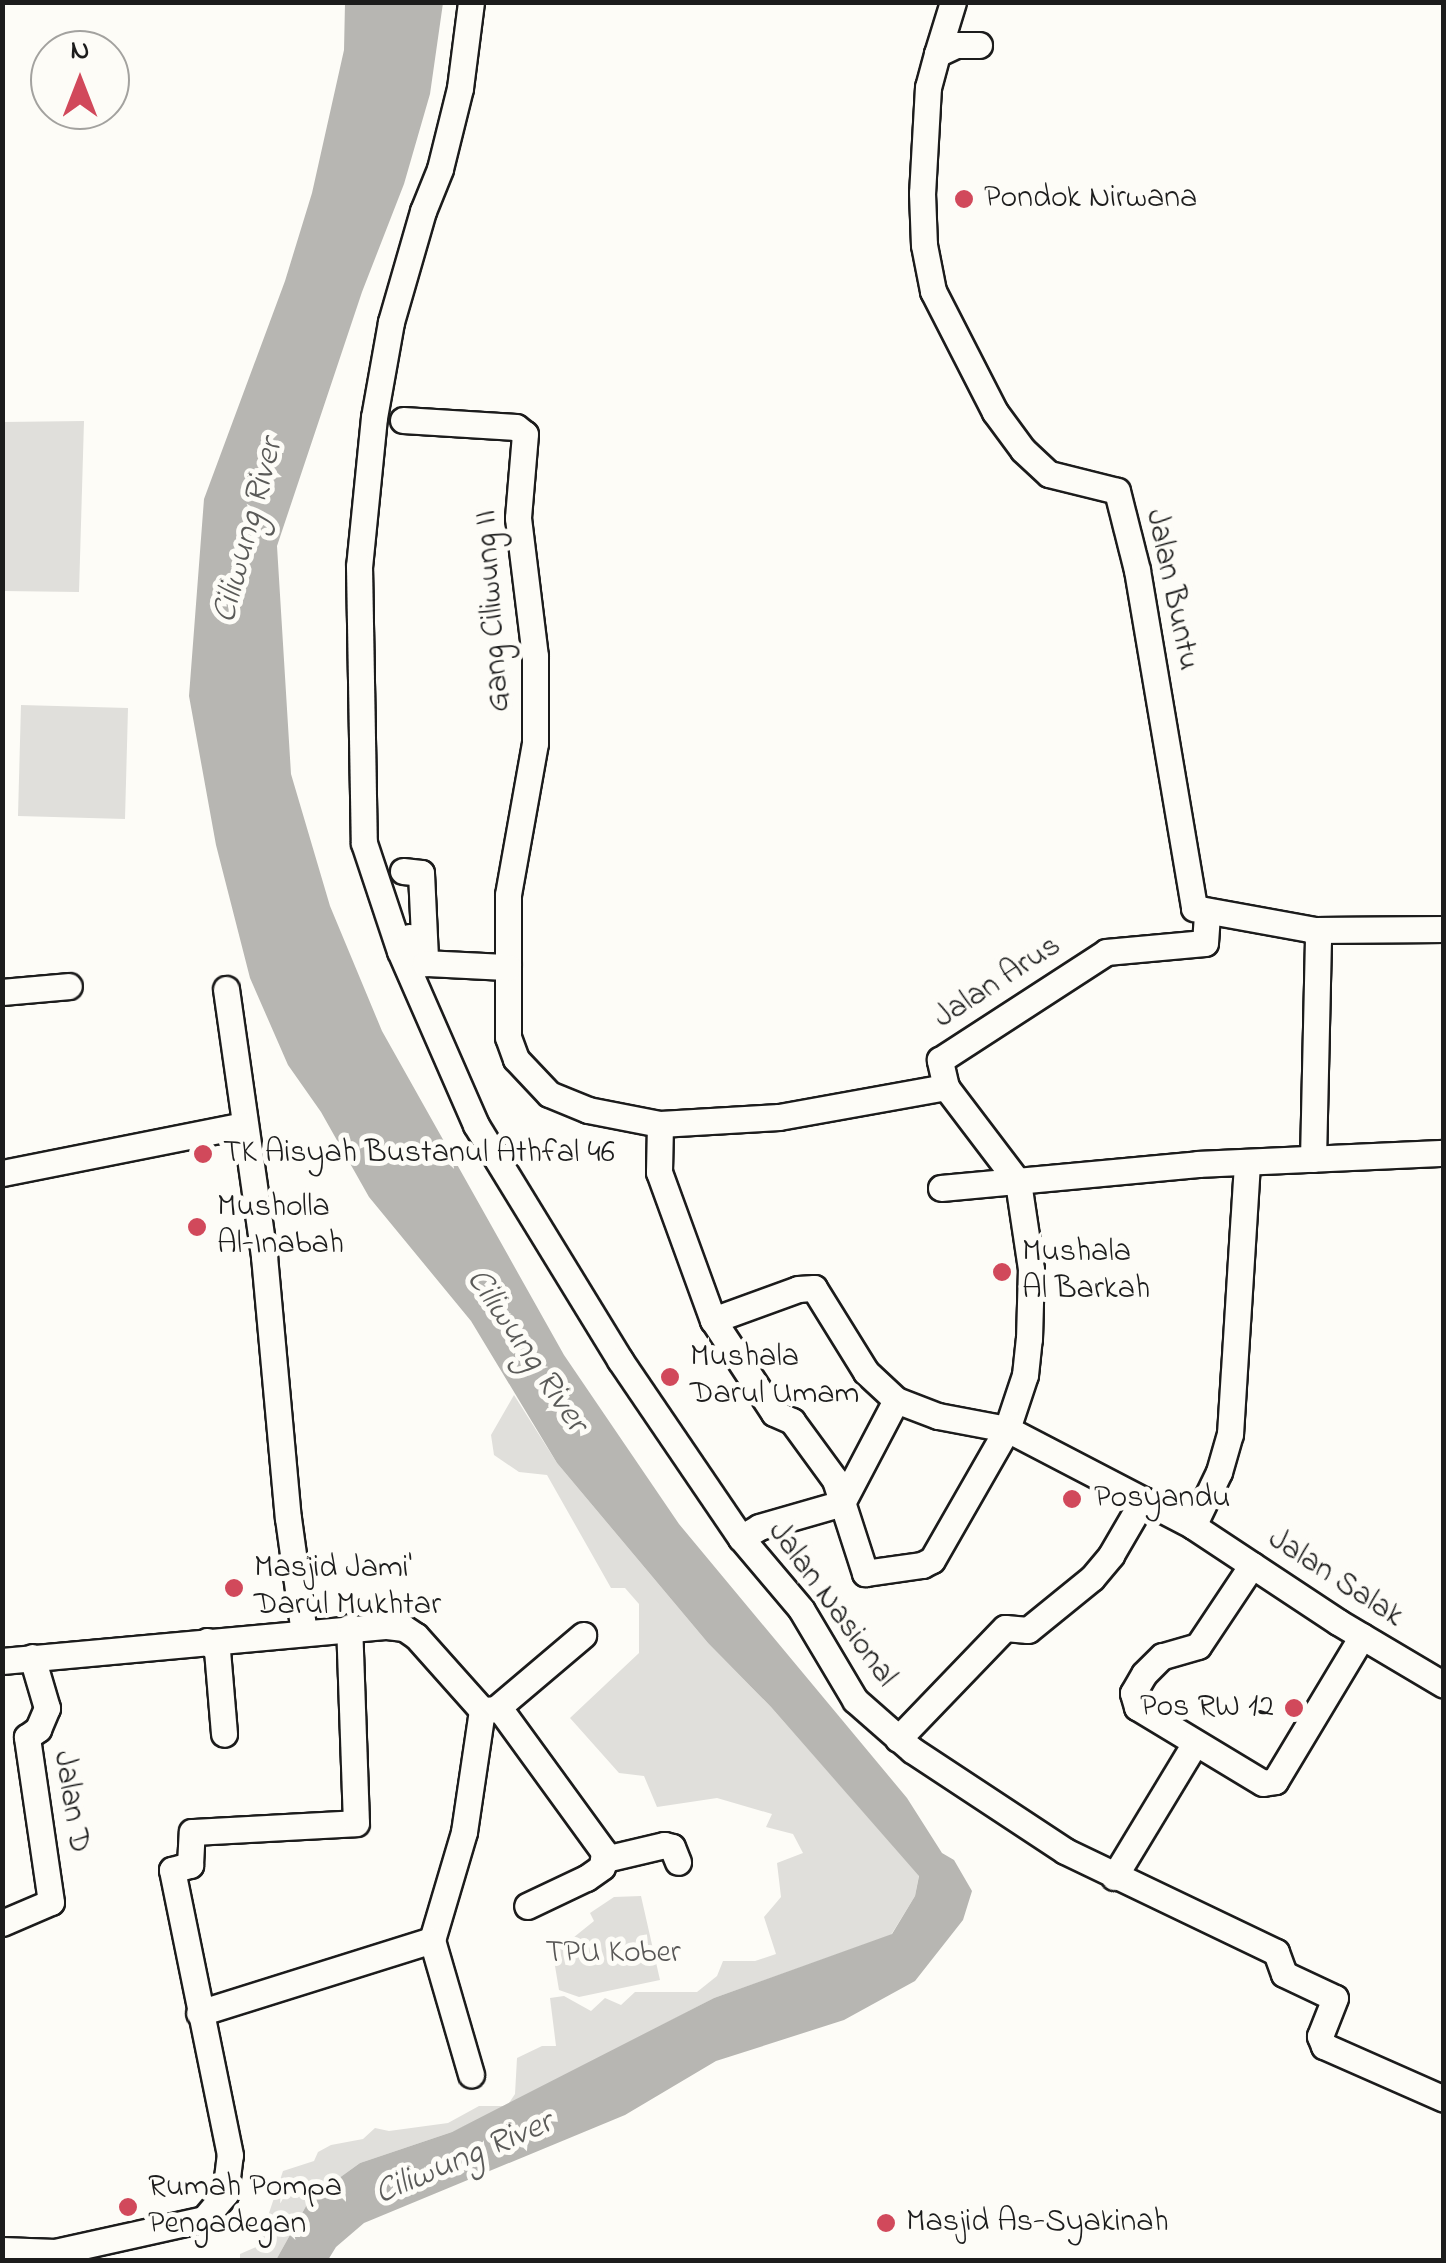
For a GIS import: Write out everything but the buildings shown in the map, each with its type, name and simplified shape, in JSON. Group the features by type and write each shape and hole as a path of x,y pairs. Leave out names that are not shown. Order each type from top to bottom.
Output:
{"street":[{"name":"Jalan Nasional","path":"470,2 460,88 440,169 422,210 390,322 374,417 361,546 364,842 379,897 476,1125 573,1287 741,1538 800,1610 855,1700 898,1738 1065,1851 1276,1952 1284,1974 1335,1998 1320,2036 1324,2046 1444,2098"},
{"path":"936,54 953,2"},
{"path":"936,54 956,46 978,45"},
{"name":"Jalan Buntu","path":"936,54 928,88 922,193 924,245 933,292 996,412 1023,450 1049,474 1117,491 1137,570 1194,908 1207,912"},
{"name":"Gang Ciliwung II","path":"402,420 516,427 525,434 518,518 535,656 535,743 508,895 508,967"},
{"path":"403,871 420,873 425,963"},
{"path":"379,897 391,898 419,959 425,963 508,967 508,1037 529,1074 549,1094 588,1110 660,1124 779,1117 946,1087"},
{"path":"1207,912 1315,930 1444,929"},
{"name":"Jalan Arus","path":"842,1503 865,1573 922,1566 932,1560 1007,1429 1025,1375 1031,1268 1018,1182 946,1087 939,1068 946,1054 1106,952 1205,943 1207,912"},
{"path":"1313,1160 1318,940 1315,930"},
{"path":"2,992 69,986"},
{"path":"226,989 264,1256 288,1518 304,1632"},
{"path":"660,1124 659,1172 713,1320 774,1413 792,1421 823,1464 842,1503"},
{"path":"2,1174 244,1126"},
{"path":"942,1188 1444,1153"},
{"path":"1193,1526 1219,1472 1230,1434 1248,1164"},
{"name":"Jalan Salak","path":"713,1320 798,1289 814,1288 866,1372 896,1400 938,1416 1007,1429 1193,1526 1444,1685"},
{"path":"741,1538 759,1527 842,1503 896,1400"},
{"path":"898,1738 1005,1628 1028,1630 1092,1578 1112,1555 1143,1500"},
{"path":"1252,1565 1198,1646 1162,1656 1133,1693 1137,1707 1194,1745 1263,1783 1275,1781 1362,1636"},
{"path":"2,2250 55,2252 204,2219 225,2194 230,2155 172,1873 190,1864 189,1834 356,1824 349,1627"},
{"path":"2,1661 349,1627 404,1628 489,1709 605,1859"},
{"path":"472,2074 429,1942 464,1832 489,1709 583,1635"},
{"path":"208,1641 217,1650 224,1734"},
{"name":"Jalan D","path":"2,1923 48,1907 46,1861 27,1737 42,1722 47,1701 32,1657"},
{"path":"1114,1877 1194,1745"},
{"path":"527,1906 586,1878 605,1859 664,1845 672,1846 678,1862"},
{"path":"200,2013 429,1942"}],"green space":[{"path":"84,421 79,592 3,591 3,422"},
{"path":"21,705 128,708 125,819 18,816"},
{"path":"514,1395 557,1463 708,1643 771,1707 919,1875 915,1896 891,1935 714,1998 507,2106 515,2094 517,2058 542,2046 556,2046 550,1998 564,1996 591,2011 605,1998 621,2005 635,1992 697,1992 717,1976 723,1961 755,1961 776,1954 764,1917 781,1897 777,1863 803,1853 793,1834 766,1827 772,1814 717,1798 657,1807 644,1776 619,1773 570,1718 639,1653 639,1604 625,1588 611,1588 547,1475 519,1472 494,1455 491,1435"},
{"name":"TPU Kober","path":"641,1896 660,1980 579,1997 559,1990 553,1954 594,1921 590,1913 614,1897"},
{"path":"479,2106 507,2106 452,2132 360,2163 310,2199 276,2260 240,2260 240,2254 258,2246 283,2171 314,2161 318,2152 331,2145 363,2139 375,2128 389,2131 448,2123"}],"water":[{"name":"Ciliwung River","path":"345,3 443,3 430,94 404,184 362,292 277,546 291,774 330,906 382,1031 564,1355 679,1524 907,1798 942,1853 954,1860 972,1891 963,1920 915,1981 844,2020 716,2061 625,2115 364,2223 336,2247 328,2260 276,2260 310,2199 360,2163 452,2132 714,1998 892,1934 915,1896 919,1876 771,1707 708,1643 557,1463 471,1321 369,1197 321,1112 288,1065 250,978 216,845 189,696 204,499 285,281 312,193 344,50"}],"place":[{"name":"Pondok Nirwana","path":"964,199"},
{"name":"TK Aisyah Bustanul Athfal 46","path":"203,1154"},
{"name":"Musholla Al-Inabah","path":"197,1227"},
{"name":"Mushala Al Barkah","path":"1002,1272"},
{"name":"Mushala Darul Umam","path":"670,1377"},
{"name":"Posyandu","path":"1072,1499"},
{"name":"Masjid Jami' Darul Mukhtar","path":"234,1588"},
{"name":"Pos RW 12","path":"1294,1708"},
{"name":"Rumah Pompa Pengadegan","path":"128,2207"},
{"name":"Masjid As-Syakinah","path":"886,2223"}]}
